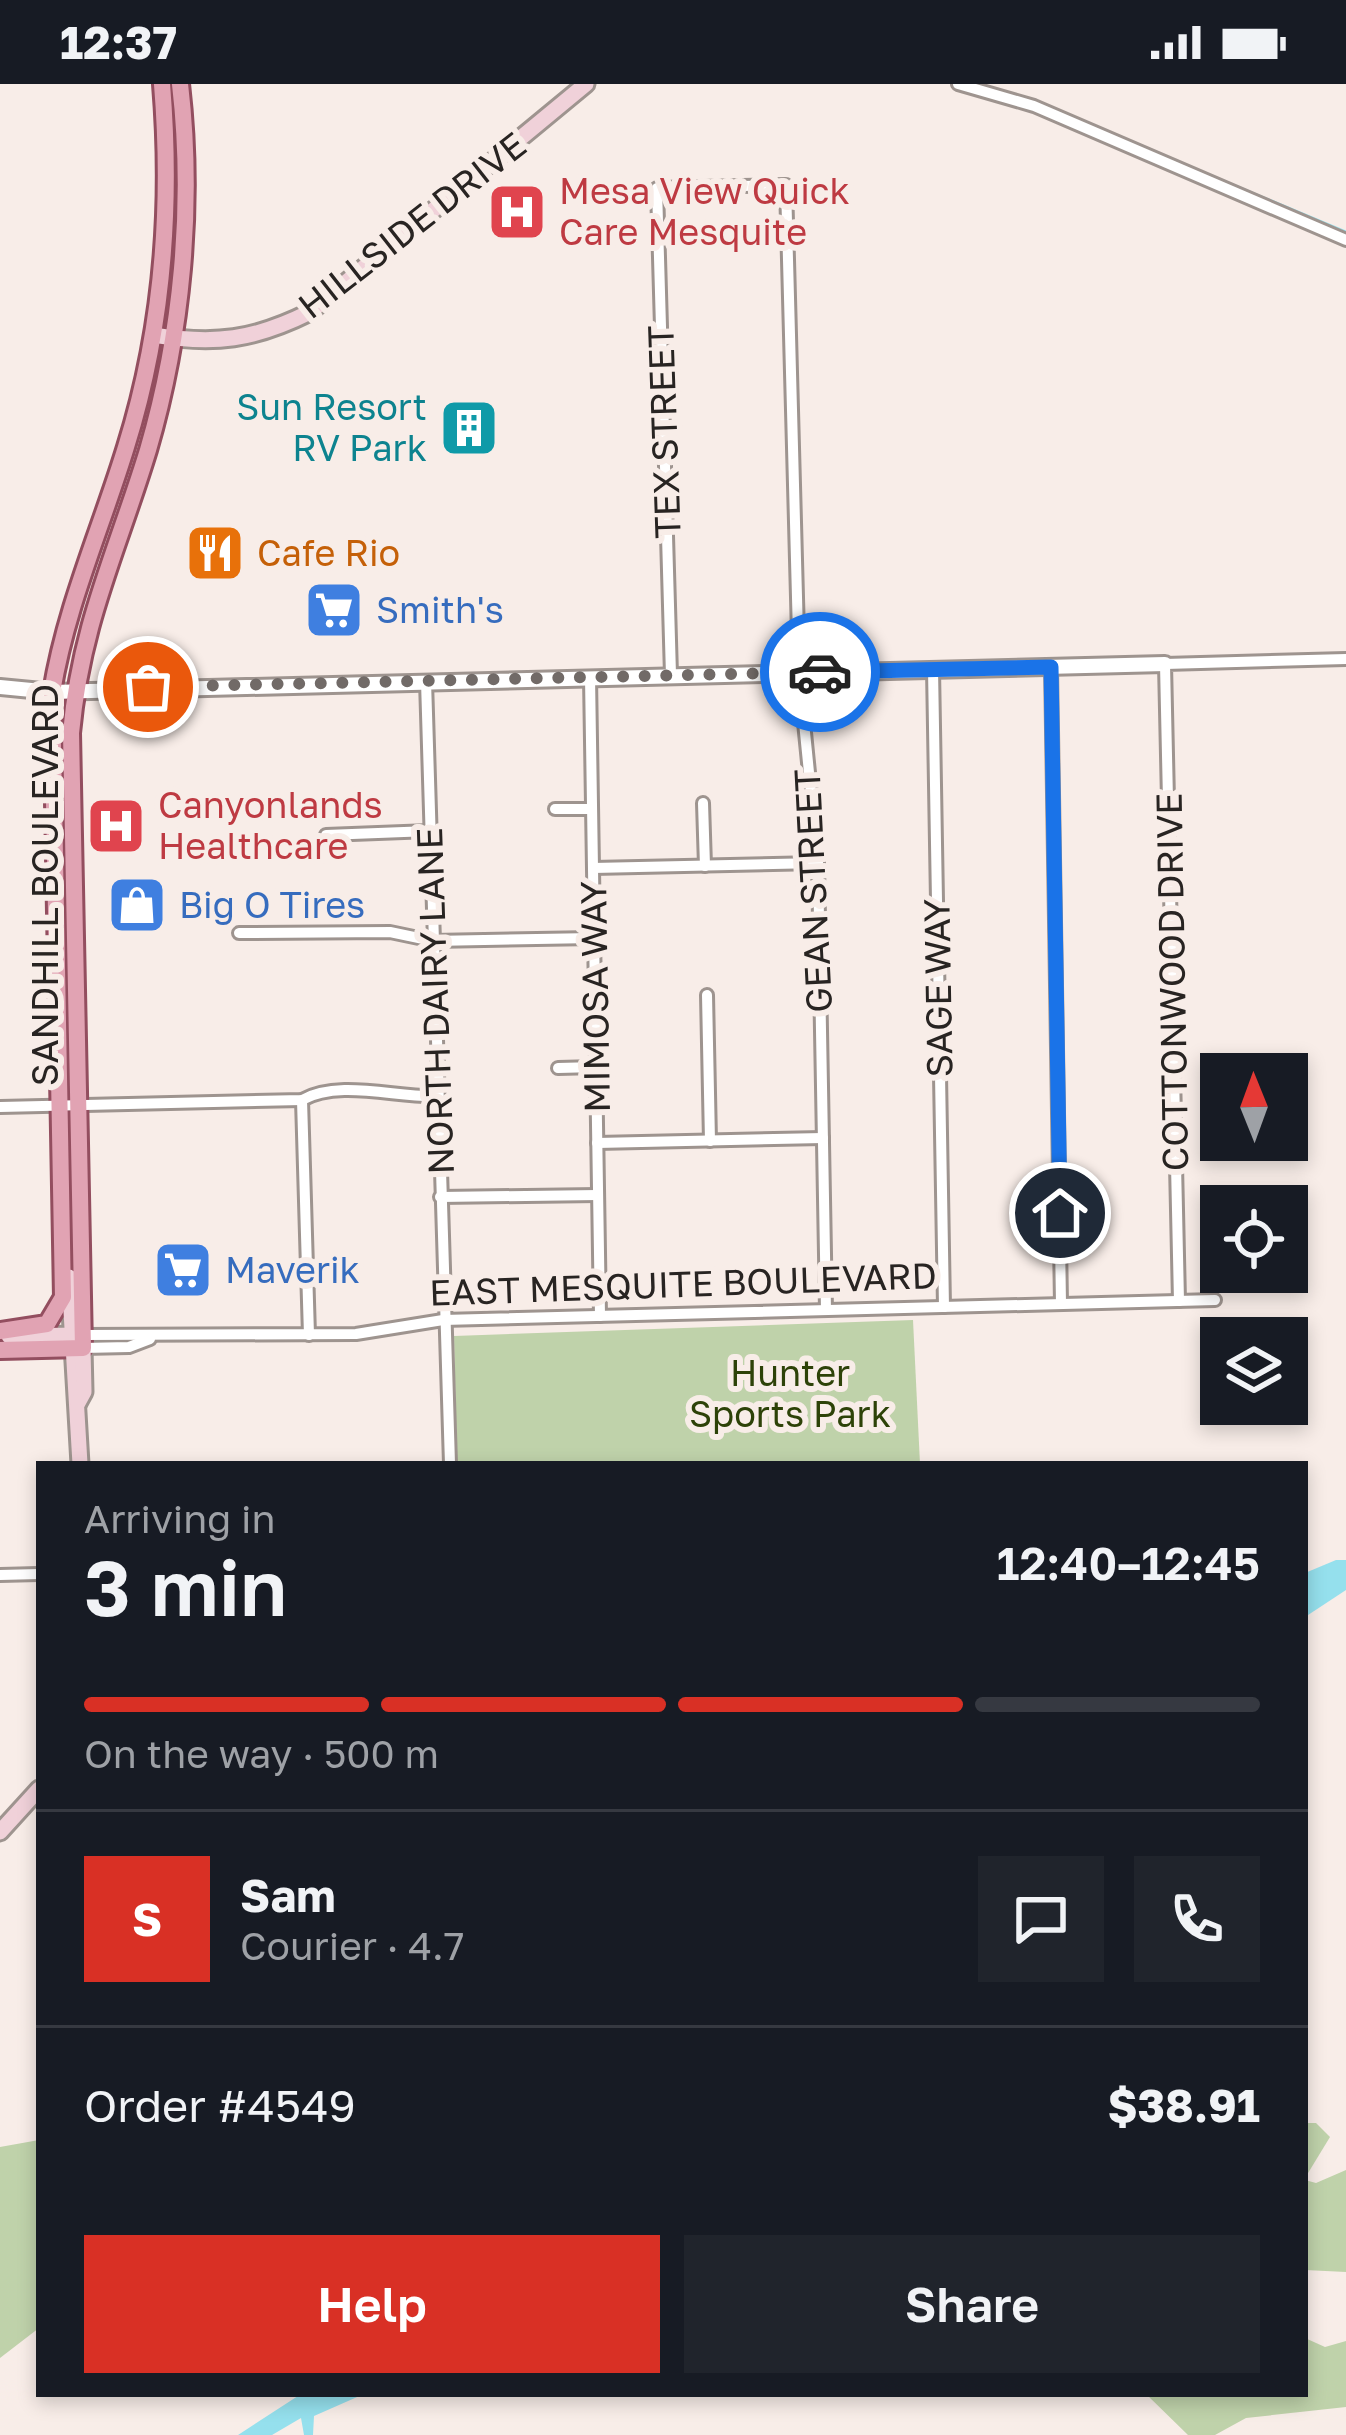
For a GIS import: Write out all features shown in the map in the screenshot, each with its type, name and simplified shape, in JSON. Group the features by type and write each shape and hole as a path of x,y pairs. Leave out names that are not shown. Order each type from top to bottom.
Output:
{"main road":[{"name":"SANDHILL BOULEVARD","path":"77,1341 71,1105 55,866 52,692 62,635 126,448 153,335 166,233 162,84"},
{"name":"SANDHILL BOULEVARD","path":"77,1341 66,1247 75,948 75,689 96,594 154,427 172,338 185,208 179,84"},
{"name":"HILLSIDE DRIVE","path":"153,335 206,343 256,337 310,312 586,84"},
{"path":"55,866 61,879 63,940 75,948"},
{"path":"0,1333 33,1329 54,1318 63,1297 66,1247"},
{"name":"EAST MESQUITE BOULEVARD","path":"0,1333 77,1341"},
{"path":"77,1341 71,1392 77,1403 80,1461"},
{"name":"EAST MESQUITE BOULEVARD","path":"0,1350 77,1341"},
{"path":"0,1832 36,1793"}],"street":[{"path":"958,84 1034,106 1346,239"},
{"name":"TEX STREET","path":"671,675 657,188 786,185"},
{"name":"GEAN STREET","path":"786,185 799,672 818,863 826,1310"},
{"path":"0,687 52,692 1346,659"},
{"name":"COTTONWOOD DRIVE","path":"1165,664 1179,1301"},
{"path":"1051,667 1061,1304"},
{"name":"SAGE WAY","path":"933,669 944,1307"},
{"name":"MIMOSA WAY","path":"590,677 600,1316"},
{"name":"NORTH DAIRY LANE","path":"426,681 450,1461"},
{"path":"703,803 705,866"},
{"path":"555,809 592,809"},
{"path":"326,835 430,831"},
{"path":"593,868 818,863"},
{"path":"239,933 390,932 433,941 594,938"},
{"path":"707,995 710,1141"},
{"path":"558,1067 596,1067"},
{"path":"0,1107 302,1100 313,1094 345,1092 437,1096"},
{"path":"302,1100 309,1335"},
{"path":"597,1143 823,1138"},
{"path":"440,1197 598,1195"},
{"name":"EAST MESQUITE BOULEVARD","path":"77,1341 129,1346 153,1338 391,1330 443,1320 1215,1300"},
{"path":"0,1575 36,1574"}],"green space":[{"name":"Hunter Sports Park","path":"913,1320 920,1461 457,1461 454,1336"},
{"path":"1308,2123 1316,2123 1330,2137 1308,2173"},
{"path":"36,2141 36,2330 0,2358 0,2147"},
{"path":"1346,2170 1346,2272 1308,2270 1308,2181 1316,2183"},
{"path":"1308,2339 1325,2347 1346,2341 1346,2407 1246,2418 1215,2435 1188,2435 1149,2397 1308,2397"}],"water":[{"path":"1346,1560 1346,1590 1308,1615 1308,1572"},
{"path":"296,2397 357,2397 314,2416 313,2435 304,2435 301,2418 272,2435 238,2435"}],"waterway":[{"path":"978,84 1012,94"},
{"path":"1187,166 1346,232"}],"way so far":[{"path":"148,687 820,672"}],"place":[{"name":"Mesa View Quick Care Mesquite","path":"517,212"},
{"name":"Sun Resort RV Park","path":"469,428"},
{"name":"Cafe Rio","path":"215,553"},
{"name":"Smith's","path":"334,610"},
{"name":"Canyonlands Healthcare","path":"116,826"},
{"name":"Big O Tires","path":"137,905"},
{"name":"Maverik","path":"183,1270"}],"route":[{"path":"820,672 1051,667 1060,1213"}]}
